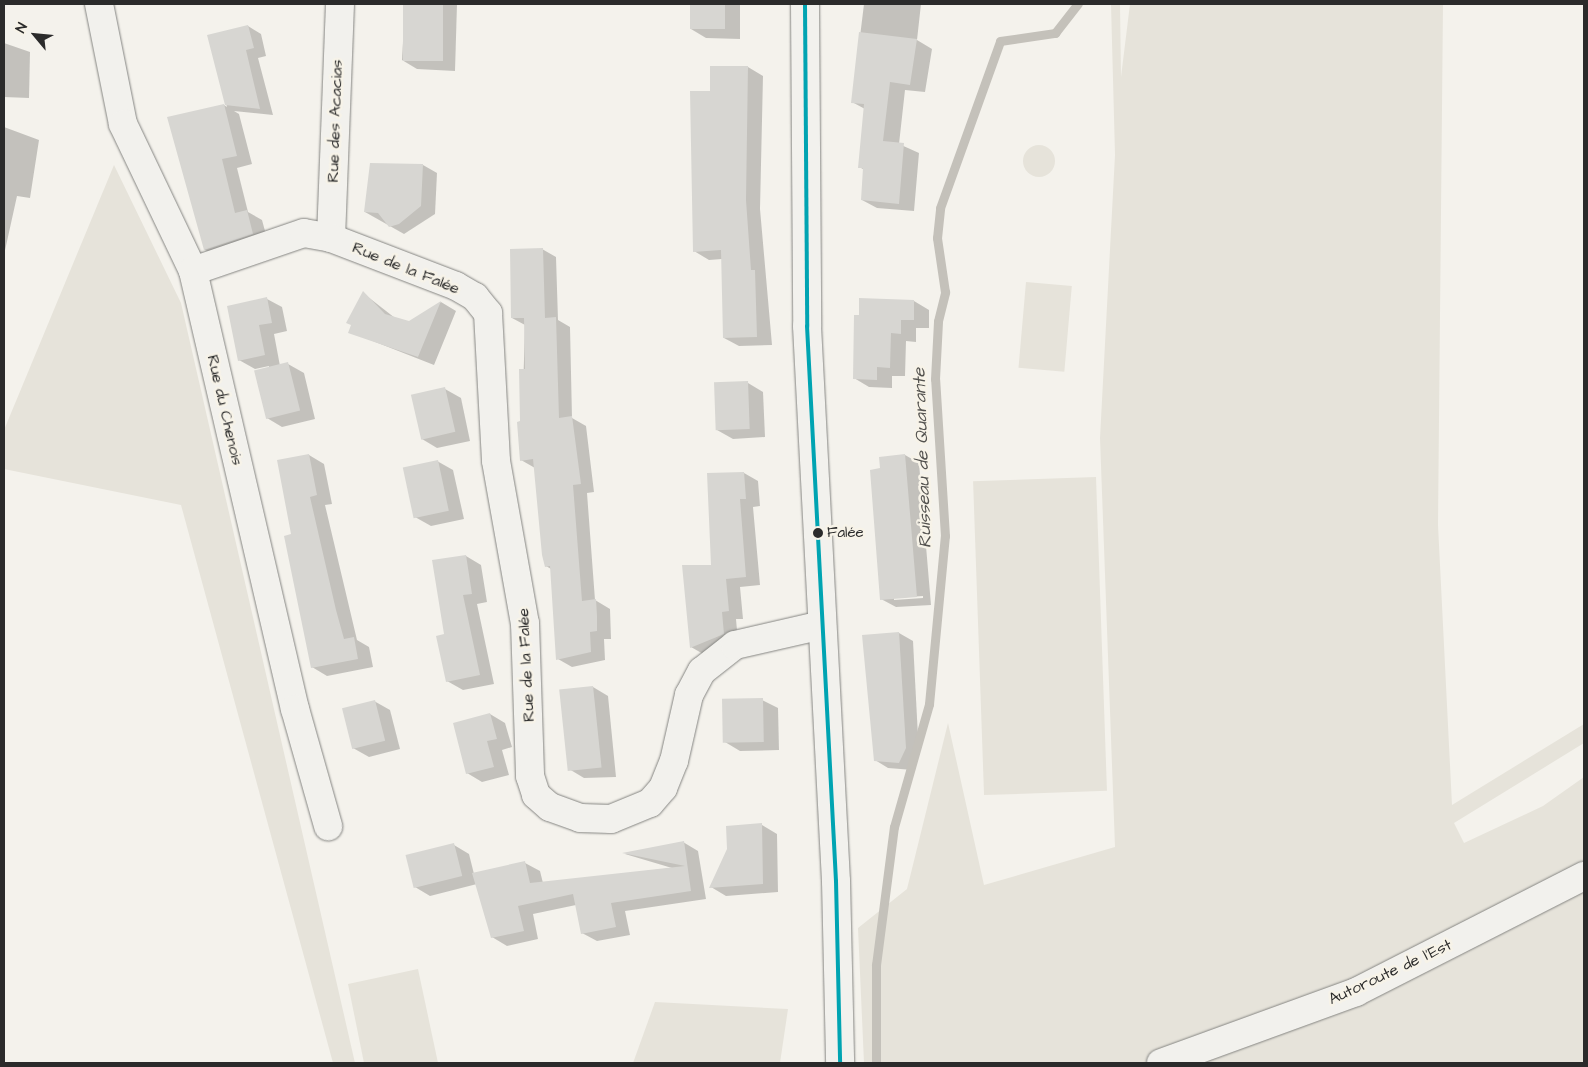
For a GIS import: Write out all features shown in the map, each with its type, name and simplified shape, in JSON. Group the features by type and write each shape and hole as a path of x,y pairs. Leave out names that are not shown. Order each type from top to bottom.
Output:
{"main road":[{"name":"Rue du Chenois","path":"99,4 123,124 193,271 292,699 328,826"},
{"name":"Rue des Acacias","path":"331,238 340,4"},
{"path":"805,4 807,336 836,882 840,1063"},
{"name":"Rue de la Falée","path":"193,271 304,233 331,238 456,286 475,297 488,313 496,461 525,622 530,776 536,795 550,807 580,818 610,819 650,803 663,788 674,761 689,695 702,671 735,645 822,625"},
{"name":"Autoroute de l’Est","path":"1161,1063 1356,992 1584,876"}],"shaded area":[{"path":"1111,4 1120,4 1121,77 1130,4 1443,4 1438,525 1452,805 1584,724 1584,743 1454,823 1464,843 1543,806 1584,777 1584,1063 864,1063 858,928 907,889 948,723 984,885 1115,847 1100,438 1115,155"},
{"path":"1039,145 1045,146 1050,150 1054,155 1054,167 1050,172 1045,176 1039,177 1033,176 1028,172 1024,167 1023,161 1024,155 1028,150 1033,146"},
{"path":"114,165 181,303 355,1063 333,1063 181,505 4,469 4,430"},
{"path":"1026,282 1072,286 1064,372 1019,368"},
{"path":"1096,477 1107,791 984,795 973,481"},
{"path":"418,969 438,1063 364,1063 348,984"},
{"path":"655,1002 788,1009 780,1063 633,1063"}],"building":[{"path":"403,4 443,4 443,61 403,61"},
{"path":"690,4 725,4 725,29 690,29"},
{"path":"248,25 254,48 246,50 260,109 225,105 207,35"},
{"path":"859,32 917,39 910,85 890,82 883,141 904,143 899,204 861,200 863,168 858,168 864,104 851,103"},
{"path":"710,66 748,66 746,200 751,270 755,270 757,337 723,338 721,250 693,252 690,91 710,91"},
{"path":"224,104 237,156 222,159 235,213 247,210 253,234 204,250 167,117"},
{"path":"370,163 423,164 421,206 399,224 389,227 378,213 364,212"},
{"path":"543,248 545,318 556,317 559,418 572,416 581,484 573,485 582,601 596,599 597,616 597,631 590,632 591,652 556,660 550,566 545,567 542,555 533,459 520,461 517,422 520,421 519,369 525,369 524,318 511,318 510,249"},
{"path":"363,291 385,314 409,321 441,301 418,357 348,333 351,325 346,323"},
{"path":"267,297 272,323 259,325 265,355 238,361 227,306"},
{"path":"859,298 914,300 914,320 901,320 901,334 891,333 890,368 877,367 877,380 853,379 854,315 859,315"},
{"path":"288,362 300,411 266,419 254,370"},
{"path":"748,381 750,429 716,430 714,382"},
{"path":"445,387 455,432 421,440 411,395"},
{"path":"309,454 317,495 310,497 336,610 344,639 354,637 358,659 311,668 284,536 291,534 277,460"},
{"path":"905,454 917,597 880,600 870,470 880,468 879,457"},
{"path":"438,460 449,511 414,518 403,467"},
{"path":"744,472 746,499 740,499 746,577 726,579 729,611 722,612 724,634 690,648 682,565 711,565 707,473"},
{"path":"466,555 472,594 463,595 480,675 446,682 436,636 444,634 432,560"},
{"path":"899,632 906,748 899,763 874,761 862,635"},
{"path":"593,686 602,768 568,771 559,690"},
{"path":"763,698 764,742 723,743 722,699"},
{"path":"375,700 385,741 352,749 342,708"},
{"path":"490,713 497,739 487,741 494,767 466,774 453,723"},
{"path":"762,823 763,884 709,888 727,849 726,826"},
{"path":"684,841 691,891 611,903 616,927 581,934 573,894 518,906 524,931 491,938 472,873 525,861 530,883 685,866 622,853"},
{"path":"454,843 462,876 414,888 405,855"}],"waterway":[{"name":"Ruisseau de Quarante","path":"876,1063 876,965 894,827 929,704 945,536 935,379 938,321 945,292 937,238 940,208 1000,41 1055,33 1078,4"}],"transit line":[{"path":"805,4 807,326 836,881 840,1063"}],"place":[{"name":"Falée","path":"818,533"}]}
